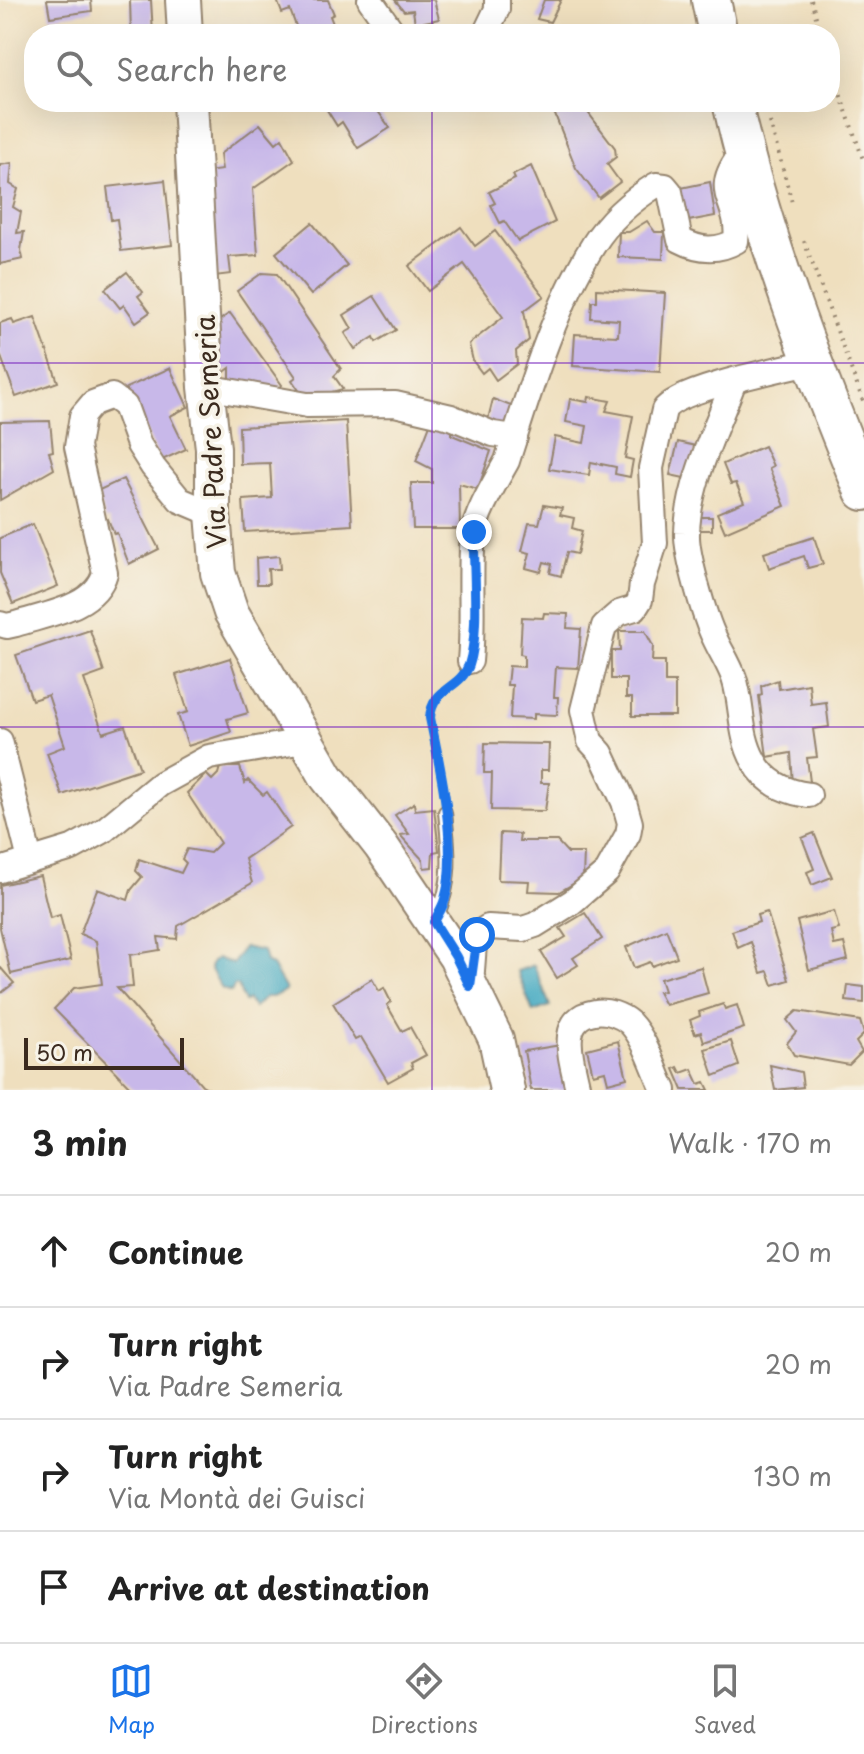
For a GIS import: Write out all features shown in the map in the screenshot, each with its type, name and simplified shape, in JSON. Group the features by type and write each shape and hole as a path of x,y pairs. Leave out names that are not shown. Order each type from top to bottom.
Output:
{"main road":[{"path":"183,0 184,24"},
{"path":"711,0 716,24"},
{"name":"Via Padre Semeria","path":"191,112 206,387 213,448 213,514 218,573 231,612 304,741 327,777 381,846 456,957 496,1039 507,1090"},
{"path":"734,112 774,254 864,491"}],"street":[{"path":"370,0 387,24"},
{"path":"490,24 497,9 497,0"},
{"path":"470,661 474,621 474,532 507,461 571,286 594,243 612,220 656,185 665,186 670,192 680,240 711,250 731,245 736,241 737,230 725,187 728,169 743,152"},
{"path":"470,986 474,944 483,928 523,929 547,917 572,902 607,872 625,843 630,823 624,802 601,753 590,741 583,710 604,626 619,613 635,608 640,600 655,543 651,468 664,410 669,402 734,381 814,361"},
{"path":"734,381 695,491 688,517 688,546 714,637 733,675 744,737 754,762 777,786 809,795"},
{"path":"206,387 307,405 395,404 451,417 493,434 515,437"},
{"path":"0,624 16,624 85,601 102,583 105,573 77,447 82,416 101,399 112,396 125,406 139,445 180,500 213,514"},
{"path":"0,741 30,860"},
{"path":"0,870 72,848 103,831 160,784 209,757 304,741"},
{"path":"578,1090 568,1043 571,1028 579,1017 608,1012 631,1024 664,1090"}],"lane":[{"path":"434,922 445,899 450,858 445,812"}],"path":[{"path":"811,0 818,24"},
{"path":"840,94 864,162"},
{"path":"768,114 795,214"},
{"path":"804,241 864,404"},
{"path":"445,812 445,795 430,718 431,706 437,697 465,674 470,661"}],"water":[{"path":"243,947 263,951 266,962 272,966 286,991 265,997 254,1008 248,1000 244,1002 238,986 235,985 231,992 222,989 210,968 217,958 233,964"},
{"path":"534,965 550,1006 533,1012 517,971"}],"building":[{"path":"47,0 91,0 92,11 50,17"},
{"path":"130,0 151,0 152,24 131,24"},
{"path":"277,0 328,0 334,14 330,16 333,24 295,24 290,10 282,13"},
{"path":"395,0 434,0 439,19 415,24 413,10 404,11"},
{"path":"544,0 561,0 550,22 537,19"},
{"path":"328,112 379,112 390,128 358,148 342,122 337,126"},
{"path":"554,112 588,112 615,148 616,157 607,164 620,182 599,198 576,168"},
{"path":"260,124 276,143 282,138 294,160 253,189 258,255 229,257 231,274 215,276 206,172 222,170 220,154"},
{"path":"12,163 10,184 18,189 13,207 21,212 17,233 24,232 23,259 0,264 0,165"},
{"path":"531,166 555,222 518,241 504,221 500,223 491,205 495,203 489,192 515,179 513,175"},
{"path":"165,180 172,245 121,251 117,219 111,220 107,187"},
{"path":"710,182 715,216 683,222 676,189"},
{"path":"647,221 655,232 664,232 663,259 618,257 619,232 629,232"},
{"path":"312,223 347,265 311,295 276,253"},
{"path":"461,227 475,246 495,231 544,296 524,311 529,340 516,351 517,364 496,380 488,368 482,373 473,361 469,344 503,317 464,264 428,291 409,266"},
{"path":"127,272 143,292 138,296 150,312 136,322 124,305 120,308 105,289"},
{"path":"262,273 277,274 341,369 334,376 343,389 305,399 292,380 296,377 237,291"},
{"path":"597,289 665,293 660,372 573,366 575,334 618,336 619,320 591,318 592,301 597,301"},
{"path":"374,296 396,330 376,342 374,337 355,349 345,333 352,329 344,315"},
{"path":"230,313 282,385 277,392 230,384 230,368 223,373 213,325"},
{"path":"35,317 58,382 16,397 0,354 0,323 12,319 14,324"},
{"path":"170,368 188,407 170,416 186,449 160,461 126,388"},
{"path":"589,397 610,401 606,411 633,416 625,458 633,460 630,477 615,474 616,467 591,462 589,475 549,469 555,437 584,443 587,426 566,422 570,399 588,402"},
{"path":"493,399 516,408 507,430 487,423"},
{"path":"50,421 53,451 49,452 54,469 0,500 0,422"},
{"path":"346,421 352,525 245,532 243,500 272,498 270,463 240,464 239,427"},
{"path":"431,422 452,426 452,435 491,451 478,489 459,484 460,529 413,529 411,483 432,483 432,469 416,461"},
{"path":"678,442 696,446 689,479 670,475"},
{"path":"764,446 773,466 769,468 785,506 725,532 717,513 744,502 736,483 731,484 723,464"},
{"path":"123,479 159,549 129,564 117,533 114,534 108,519 105,521 97,491"},
{"path":"544,505 562,508 560,515 574,518 572,528 582,531 577,554 567,552 561,576 550,573 552,564 544,562 541,572 526,568 530,553 522,551 529,523 539,524"},
{"path":"697,517 712,517 712,530 698,530"},
{"path":"33,524 58,586 13,604 0,573 0,538"},
{"path":"814,537 823,564 808,568 804,556 769,568 764,553"},
{"path":"279,556 280,569 268,569 269,584 257,584 256,558"},
{"path":"544,613 568,614 567,628 581,629 578,668 556,667 554,697 558,697 557,715 534,714 534,719 510,718 512,685 507,685 509,666 524,667 524,655 520,654 522,617 543,618"},
{"path":"90,630 104,672 84,679 103,733 125,726 140,769 62,795 47,753 65,746 48,695 32,700 16,655"},
{"path":"619,631 645,631 653,646 652,661 665,661 665,682 675,682 675,716 632,716 632,698 626,698 626,679 611,679 611,651 620,651"},
{"path":"230,658 248,713 227,719 231,732 188,746 178,715 188,712 176,675"},
{"path":"778,680 779,689 809,684 811,704 826,702 829,727 813,729 817,757 807,758 810,782 793,785 791,753 767,757 759,696 762,695 761,686"},
{"path":"485,743 549,744 548,770 541,770 541,783 549,783 545,811 491,810 492,773 484,773"},
{"path":"220,767 240,767 245,783 248,780 263,795 267,792 291,827 245,859 252,883 178,926 177,939 158,937 160,950 130,955 133,987 117,988 202,1085 211,1090 133,1090 54,1009 74,988 102,984 96,941 80,934 97,889 128,900 131,890 142,877 136,871 139,859 181,873 186,863 182,859 187,849 210,853 220,843 187,793 206,774 212,780"},
{"path":"414,803 415,810 434,808 439,851 433,852 432,867 424,868 423,860 400,835 409,834 395,815"},
{"path":"500,833 520,834 519,841 557,841 568,853 584,853 583,878 559,892 528,891 529,881 498,880"},
{"path":"814,833 832,877 812,885 807,872 814,869 802,838"},
{"path":"40,876 50,918 60,915 71,960 11,974 0,928 0,885"},
{"path":"834,911 839,929 831,931 834,945 844,943 848,960 809,970 797,921"},
{"path":"767,912 789,980 773,985 768,971 761,973 751,942 738,948 732,931 759,922 757,915"},
{"path":"585,913 602,939 573,958 578,965 557,978 541,952 566,937 560,928"},
{"path":"666,929 677,957 652,966 650,962 634,968 626,947"},
{"path":"0,967 14,983 0,994"},
{"path":"701,967 708,993 665,1005 658,992 664,991 660,979"},
{"path":"372,979 379,991 384,988 391,1002 387,1005 402,1031 410,1027 426,1055 411,1063 413,1068 388,1082 361,1037 355,1040 333,1003"},
{"path":"848,985 864,987 864,1003 846,1001"},
{"path":"723,1004 725,1009 737,1005 744,1028 704,1042 701,1032 695,1034 690,1020 700,1016 699,1012"},
{"path":"797,1011 860,1021 864,1034 856,1042 862,1052 849,1065 794,1055 787,1043 796,1032 787,1020"},
{"path":"618,1041 627,1078 608,1083 605,1071 593,1074 587,1049"},
{"path":"731,1041 739,1066 714,1076 705,1049"},
{"path":"561,1045 574,1090 531,1090 524,1051"},
{"path":"770,1065 801,1072 803,1087 775,1090"},
{"path":"678,1067 681,1073 692,1069 699,1084 705,1082 709,1090 683,1090 674,1069"}],"route":[{"path":"474,532 474,621 470,661 465,674 437,697 431,706 430,718 445,795 450,858 445,899 434,922 470,986 477,935"}]}
